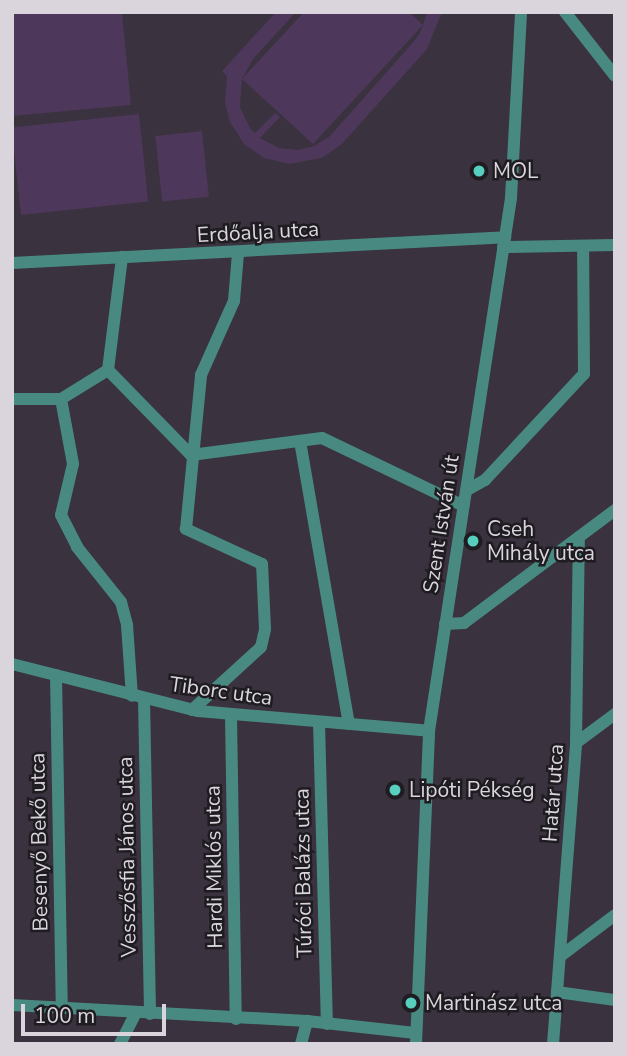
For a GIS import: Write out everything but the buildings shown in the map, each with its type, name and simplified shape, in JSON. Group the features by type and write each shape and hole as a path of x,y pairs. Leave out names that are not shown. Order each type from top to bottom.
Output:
{"street":[{"path":"565,12 615,76"},
{"name":"Szent István út","path":"415,1038 429,731 504,242 524,14"},
{"name":"Erdőalja utca","path":"12,263 504,242 615,245"},
{"path":"467,490 485,480 584,374 583,246"},
{"path":"192,710 261,647 266,581 262,564 186,529 191,455 201,375 234,300 238,253"},
{"path":"108,370 122,257"},
{"path":"108,370 191,455"},
{"path":"12,399 61,399 108,370"},
{"name":"Vesszősfia János utca","path":"61,399 73,464 61,515 72,541 121,602 138,697 150,1014"},
{"path":"191,455 322,438 341,443 464,506"},
{"path":"300,441 349,724"},
{"path":"445,624 464,623 615,510"},
{"name":"Határ utca","path":"554,1044 576,743 579,537"},
{"name":"Tiborc utca","path":"12,664 192,710 429,731"},
{"name":"Besenyő Bekő utca","path":"56,675 62,1008"},
{"path":"576,743 615,714"},
{"name":"Hardi Miklós utca","path":"231,715 236,1018"},
{"name":"Túróci Balázs utca","path":"319,722 327,1024"},
{"path":"562,956 615,915"},
{"path":"557,992 615,1000"},
{"path":"12,1005 307,1021 415,1038 425,1044"},
{"path":"120,1044 136,1013"},
{"path":"301,1044 307,1021"}],"shaded area":[{"path":"122,12 131,105 12,116 12,13"},
{"path":"276,12 296,12 253,59 242,79 240,107 250,128 255,133 275,113 280,117 260,138 279,148 298,150 314,146 330,136 415,40 427,12 442,12 427,49 342,144 322,158 289,164 264,158 244,144 230,122 225,103 227,76 222,71"},
{"path":"304,12 409,12 423,25 313,144 242,79"},
{"path":"139,114 148,202 21,215 12,127"},
{"path":"202,131 209,197 162,202 155,136"}],"place":[{"name":"MOL","path":"479,171"},
{"name":"Cseh Mihály utca","path":"473,541"},
{"name":"Lipóti Pékség","path":"395,790"},
{"name":"Martinász utca","path":"411,1003"}]}
